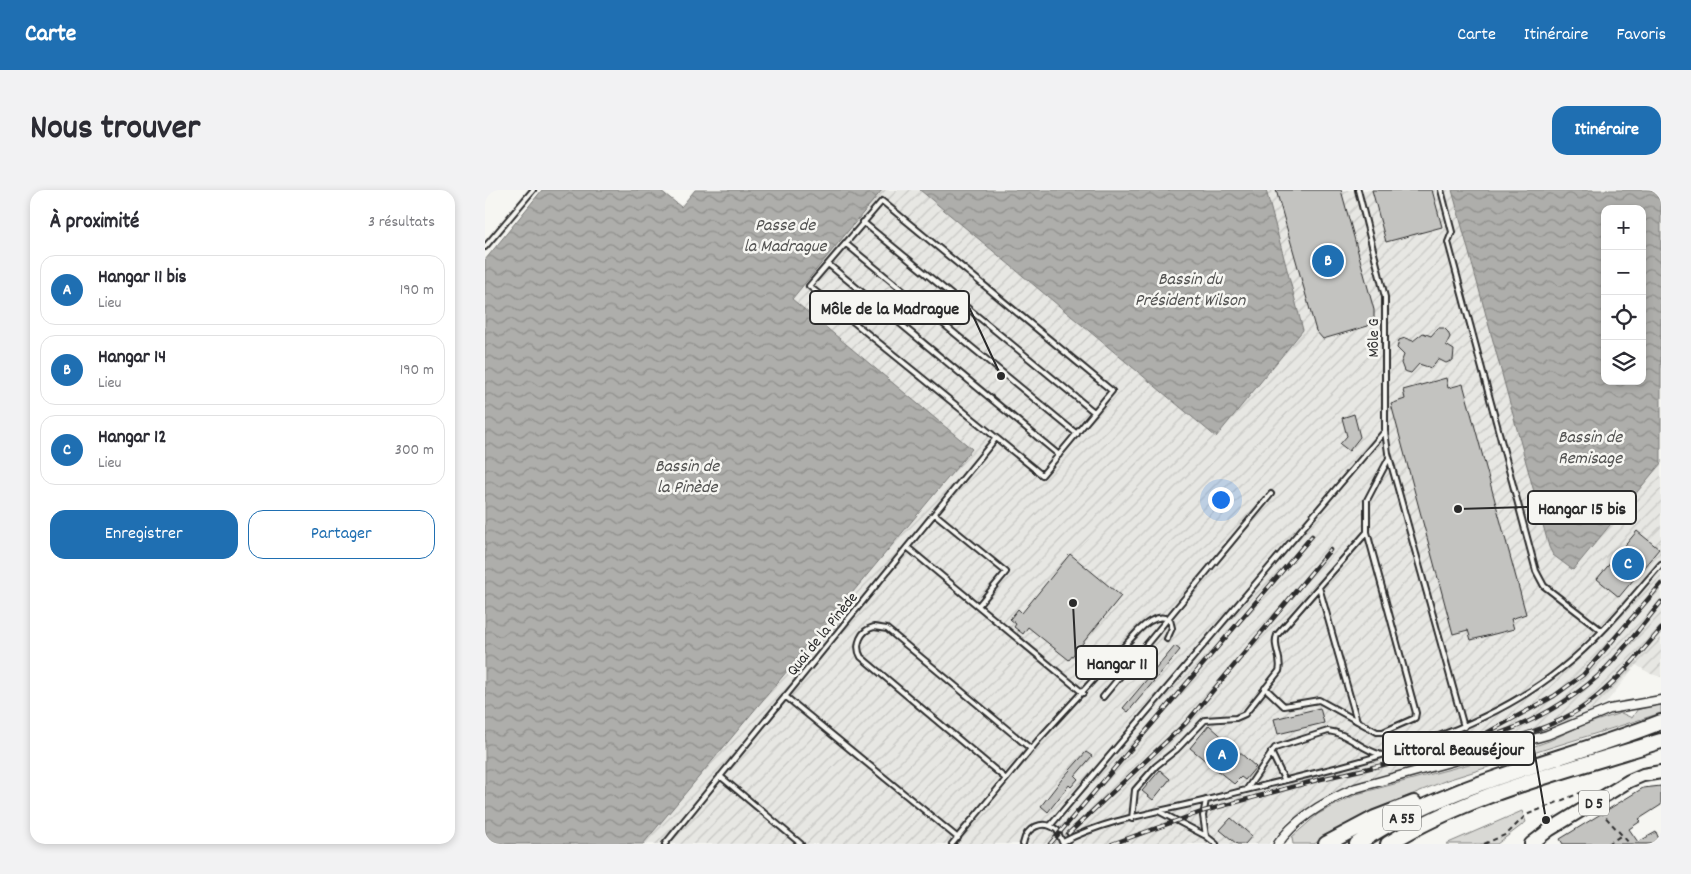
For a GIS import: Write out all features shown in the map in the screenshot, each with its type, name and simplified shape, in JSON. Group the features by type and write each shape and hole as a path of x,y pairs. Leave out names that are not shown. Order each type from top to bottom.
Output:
{"highway":[{"name":"A 55","path":"1357,844 1394,822 1449,796 1661,722"},
{"name":"A 55","path":"1388,844 1441,816 1487,797 1661,741"},
{"path":"1326,844 1375,818 1425,799 1449,796"}],"main road":[{"name":"D 5","path":"1531,844 1597,808 1629,781 1643,775 1661,772"}],"street":[{"path":"1278,844 1289,829 1302,819 1341,795 1357,788 1547,736 1610,709 1661,700"}],"lane":[{"path":"485,247 533,190"},
{"name":"Môle G","path":"1358,190 1384,287 1385,431 1389,458 1464,727"},
{"path":"1441,190 1452,232 1448,242 1536,571 1544,586 1601,632"},
{"path":"882,201 1112,391 1042,475 809,286 845,243 882,201"},
{"path":"863,222 1094,412"},
{"path":"845,243 1077,434"},
{"path":"828,264 1059,455"},
{"path":"1050,826 1385,431"},
{"name":"Quai de la Pinède","path":"665,844 996,438"},
{"path":"1265,688 1285,706 1319,700 1374,731 1383,732 1412,721 1416,713 1367,532 1367,500 1389,458"},
{"path":"1103,697 1271,494"},
{"path":"935,514 1006,572 978,606"},
{"path":"1132,819 1135,790 1156,766 1176,750 1205,720 1240,717 1265,688 1280,666 1275,644 1277,635 1367,532"},
{"path":"907,547 1083,693"},
{"path":"1023,844 1025,836 1039,825 1050,826 1060,834 1063,843 1074,836 1132,819 1381,754 1464,727 1492,715 1563,668 1601,632 1661,564"},
{"path":"1319,587 1357,721"},
{"path":"1167,639 1172,628 1168,618"},
{"path":"952,844 1031,749 1142,627 1155,619 1168,618"},
{"path":"1006,779 861,658 858,647 863,633 874,627 887,629 1031,749"},
{"path":"785,696 958,838"},
{"path":"1247,789 1271,752 1281,745 1328,731 1336,732 1367,750 1381,754"},
{"path":"1271,752 1284,779"},
{"path":"720,776 801,844"},
{"path":"1205,800 1203,816 1206,836"},
{"path":"1159,812 1206,836 1216,844"}],"path":[{"path":"1484,844 1507,834 1526,815 1585,792 1630,844"},
{"path":"1608,844 1622,835"}],"shaded area":[{"path":"882,190 920,190 1216,437 1303,330 1266,190 1452,190 1549,547 1554,554 1573,570 1661,463 1661,677 1651,674 1636,665 1606,703 1539,734 1367,779 1339,790 1289,821 1268,844 643,844 972,449 792,299"},
{"path":"1661,703 1661,713 1447,780 1386,805 1314,844 1293,844 1292,837 1318,814 1357,794 1529,748 1583,725 1621,713 1632,718 1637,710"},
{"path":"1522,811 1526,822 1497,844 1446,844"}],"water":[{"name":"Bassin de la Pinède","path":"542,190 660,190 681,207 695,190 882,190 792,299 972,449 643,844 485,844 485,260"},
{"name":"Bassin du Président Wilson","path":"920,190 1266,190 1303,330 1216,437"},
{"name":"Bassin de Remisage","path":"1452,190 1661,190 1661,463 1573,570 1553,555 1549,547"}],"building":[{"path":"1276,190 1341,190 1374,310 1374,318 1368,326 1323,339 1316,331"},
{"path":"1372,190 1432,190 1442,227 1386,242"},
{"path":"1438,328 1444,328 1448,332 1450,337 1446,345 1454,350 1453,360 1446,363 1438,359 1431,368 1419,364 1411,373 1404,371 1401,363 1404,355 1397,348 1399,340 1405,338 1413,341 1423,333 1431,336"},
{"path":"1446,378 1448,388 1463,384 1526,614 1511,619 1514,629 1471,640 1468,630 1453,634 1391,404 1405,399 1403,390"},
{"path":"1354,414 1360,437 1349,451 1340,444 1347,436 1342,418"},
{"path":"1637,531 1659,549 1619,597 1597,579"},
{"path":"1070,554 1121,596 1069,660 1028,627 1023,634 1014,627 1016,624 1010,619 1018,609 1022,613"},
{"path":"1175,646 1180,650 1128,712 1123,708"},
{"path":"1320,708 1324,723 1278,734 1274,719"},
{"path":"1209,725 1256,767 1245,780 1241,777 1234,784 1190,748"},
{"path":"1086,752 1092,756 1075,776 1078,779 1071,787 1069,785 1048,812 1041,806"},
{"path":"1160,770 1170,779 1153,800 1142,791"},
{"path":"1661,786 1661,805 1639,819 1641,821 1629,829 1638,842 1656,832 1661,844 1563,844 1560,839 1643,788"},
{"path":"1231,818 1252,836 1245,844 1237,844 1220,830"}],"railway":[{"path":"1050,844 1312,536"},
{"path":"1068,834 1186,723 1330,550"},
{"path":"1112,844 1204,811 1321,779 1414,758 1481,736 1554,696 1583,675 1661,584"},
{"path":"1498,734 1551,710 1587,685 1615,659 1661,602"},
{"path":"1449,755 1519,736 1570,715 1607,688 1661,629"}],"place":[{"name":"Hangar 14","path":"1328,261"},
{"name":"Môle de la Madrague","path":"1001,376"},
{"name":"Hangar 15 bis","path":"1458,509"},
{"name":"Hangar 12","path":"1628,564"},
{"name":"Hangar 11","path":"1073,603"},
{"name":"Hangar 11 bis","path":"1222,755"},
{"name":"Littoral Beauséjour","path":"1546,820"}],"water label":[{"name":"Passe de la Madrague","path":"785,234"}]}
